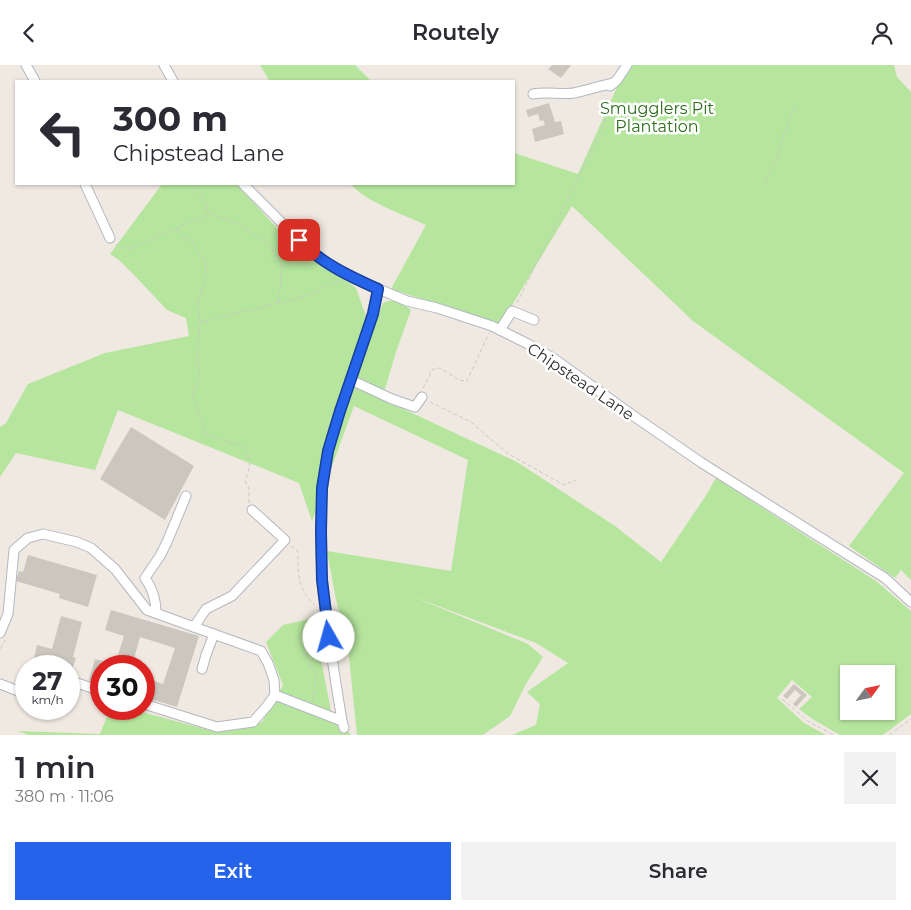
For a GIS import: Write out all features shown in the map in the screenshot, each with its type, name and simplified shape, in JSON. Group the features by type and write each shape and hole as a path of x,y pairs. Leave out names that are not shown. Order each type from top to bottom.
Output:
{"street":[{"path":"26,65 34,80"},
{"path":"164,65 172,80"},
{"path":"533,94 574,93 606,88 617,80 627,65"},
{"path":"85,185 110,238"},
{"name":"Chipstead Lane","path":"245,185 309,250 325,262 355,279 407,301 496,328 553,358 702,463 885,579 911,601"},
{"path":"275,695 343,725 322,580 322,488 328,451 373,314 378,289"},
{"path":"496,328 512,311 534,320"},
{"path":"351,380 414,407 422,397"},
{"path":"156,613 154,595 145,578 167,542 186,496"},
{"path":"194,627 206,609 232,596 285,540 252,509"},
{"path":"0,633 8,614 14,550 28,538 43,534 77,542 91,548 115,569 147,610 261,651 274,680 275,695 253,722 217,727 155,707"},
{"path":"202,669 214,634"},
{"path":"0,684 15,690"}],"path":[{"path":"512,311 605,123 606,88"},
{"path":"764,185 778,155 781,141 795,108"},
{"path":"193,185 204,201 209,213 240,225 266,242 282,263 279,302"},
{"path":"110,238 118,246 130,249 209,213"},
{"path":"176,229 186,239 194,243 206,263 205,278 198,305 200,322 197,360 200,377 192,394 207,434 242,445 247,450 251,462 245,481 249,488 249,505 252,509"},
{"path":"200,322 311,295 331,283 355,279"},
{"path":"496,328 467,381 458,380 440,368 433,369 423,387 422,397 433,405 471,423 507,453 564,485 576,480"},
{"path":"285,540 298,551 298,579 308,599 319,608"},
{"path":"313,700 316,675 304,651 318,627 318,617"},
{"path":"782,699 809,722 834,735"},
{"path":"889,735 911,719"}],"green space":[{"path":"260,65 355,65 370,80 269,80"},
{"name":"Smugglers Pit Plantation","path":"627,65 894,65 897,77 911,92 911,580 901,570 895,578 849,546 904,473 693,321 572,206 500,325 391,289 426,225 376,203 351,185 515,185 515,153 578,174"},
{"path":"161,185 237,185 278,229 280,227 311,259 342,277 356,288 366,316 365,352 383,303 398,301 411,310 382,399 517,462 615,526 661,562 716,478 876,581 911,611 911,714 883,735 840,735 799,709 812,697 792,680 777,698 804,723 826,735 512,735 536,725 540,704 527,692 568,663 536,643 409,595 528,644 543,657 526,684 510,716 483,735 357,735 347,638 336,600 327,551 451,571 468,460 354,406 312,521 299,483 118,410 95,470 16,453 0,477 0,427 6,423 28,384 105,353 189,336 186,318 167,310 136,277 110,254"},
{"path":"313,618 331,711 351,735 28,735 18,731 100,734 106,720 155,720 155,715 205,729 241,729 262,722 283,685 266,642 283,625"}],"building":[{"path":"552,65 571,65 561,78 548,69"},
{"path":"549,103 555,122 561,121 564,134 535,142 532,129 545,125 543,120 540,121 538,114 528,117 526,110"},
{"path":"131,427 194,466 165,520 100,479"},
{"path":"28,555 97,575 88,607 59,598 60,594 16,581 19,571 23,572"},
{"path":"111,610 199,636 177,707 155,700 155,681 163,684 175,648 140,637 135,655 118,655 124,636 105,630"},
{"path":"61,616 82,622 74,655 35,655 37,645 52,649"},
{"path":"794,684 807,695 796,707 793,704 801,695 795,690 787,699 783,696"}],"route":[{"path":"299,240 325,262 355,279 378,289 373,314 328,451 322,488 322,580 329,637"}]}
